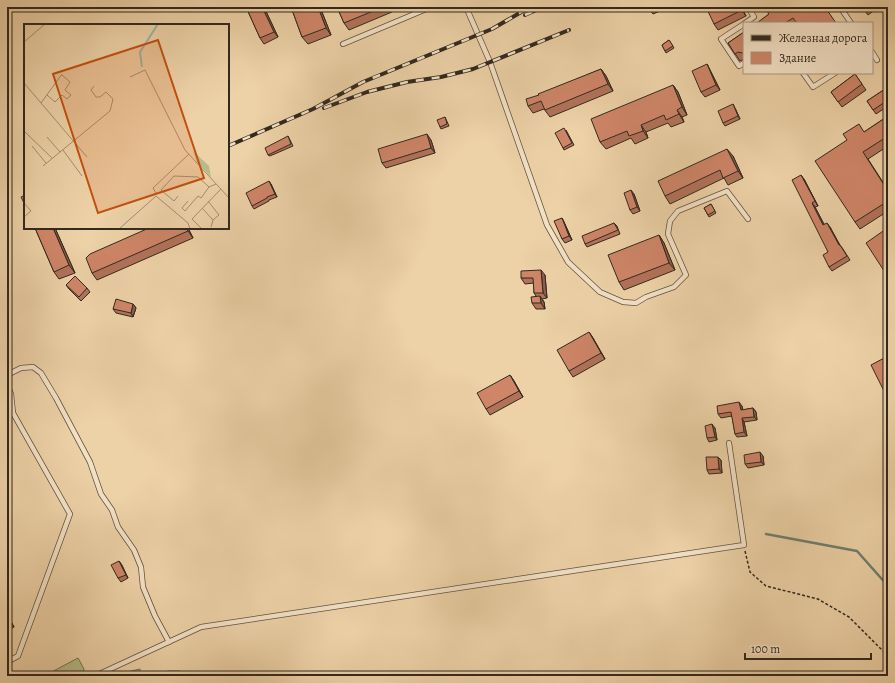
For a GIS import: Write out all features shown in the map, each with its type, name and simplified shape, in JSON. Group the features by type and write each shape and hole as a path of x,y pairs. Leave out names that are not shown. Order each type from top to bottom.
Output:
{"lane":[{"path":"343,44 431,7"},
{"path":"466,7 490,62 547,225 568,262 600,292 623,302 636,303 646,297 674,287 686,275 668,234 670,221 678,211 727,191 748,219"},
{"path":"746,22 754,17 748,7"},
{"path":"840,7 850,22"},
{"path":"743,24 721,39 739,66 743,64"},
{"path":"873,54 877,60"},
{"path":"804,74 812,86 833,74"},
{"path":"7,375 21,368 33,367 41,373 90,462 101,494 112,510 118,527 134,550 141,567 143,587 155,616 169,642"},
{"path":"7,385 11,394 13,413 70,514 18,656 7,662"},
{"path":"7,417 13,413"},
{"path":"95,676 201,627 744,545 729,443"}],"path":[{"path":"744,545 750,572 766,586 818,599 849,617 888,656"}],"green space":[{"path":"78,658 84,669 82,676 44,676"},
{"path":"140,669 140,676 109,676"},
{"path":"168,671 180,671 178,676 154,676"}],"building":[{"path":"246,7 262,7 274,32 260,38"},
{"path":"291,7 318,7 326,28 302,37"},
{"path":"337,7 383,7 344,23"},
{"path":"706,7 740,7 742,10 714,24"},
{"path":"764,7 825,7 835,22 796,22 793,18 787,22 758,22 769,14"},
{"path":"743,33 743,52 738,52 735,54 728,43"},
{"path":"669,40 673,46 665,51 662,45"},
{"path":"707,64 716,85 701,92 692,71"},
{"path":"601,69 608,84 545,110 541,101 528,106 526,99"},
{"path":"855,74 862,84 838,102 831,92"},
{"path":"673,85 682,107 677,110 679,114 666,120 664,115 641,125 643,131 629,136 627,131 600,142 591,119"},
{"path":"888,87 888,100 873,110 867,101"},
{"path":"733,104 738,116 723,123 718,111"},
{"path":"888,116 888,136 863,152 888,191 888,201 855,222 815,161 847,140 843,134 859,124 864,132"},
{"path":"445,117 447,124 440,127 437,120"},
{"path":"564,128 572,143 563,148 555,133"},
{"path":"427,134 431,148 382,163 378,149"},
{"path":"288,136 291,144 268,155 265,148"},
{"path":"727,149 738,171 723,178 720,170 665,196 658,181"},
{"path":"801,175 815,201 812,203 823,225 827,223 847,256 829,267 823,255 828,252 792,180"},
{"path":"269,181 275,194 252,206 246,193"},
{"path":"631,190 637,207 630,210 624,193"},
{"path":"24,196 24,203 21,197"},
{"path":"711,204 715,211 708,215 704,208"},
{"path":"562,218 569,236 562,239 554,221"},
{"path":"614,223 618,230 585,244 582,236"},
{"path":"35,229 53,229 69,265 54,272"},
{"path":"147,229 187,229 188,231 92,273 86,258 90,254"},
{"path":"886,229 888,232 888,277 866,243"},
{"path":"659,235 669,263 619,282 608,255"},
{"path":"541,270 543,293 534,293 533,278 521,278 521,271"},
{"path":"75,276 87,288 79,297 66,285"},
{"path":"540,296 541,303 532,303 531,297"},
{"path":"116,299 133,304 131,313 113,309"},
{"path":"589,332 601,353 569,371 557,350"},
{"path":"888,356 888,392 885,393 871,365"},
{"path":"510,375 519,391 486,409 477,393"},
{"path":"739,402 741,410 753,408 754,417 742,418 744,432 735,434 731,412 718,414 717,406"},
{"path":"712,424 715,437 707,438 705,426"},
{"path":"760,452 761,462 745,464 744,455"},
{"path":"706,457 718,457 719,469 707,470"},
{"path":"119,561 126,575 118,578 111,565"}],"waterway":[{"path":"766,534 857,551 888,586"}],"railway":[{"path":"229,146 313,109 363,82 492,29 530,7"},
{"path":"525,15 543,7"},
{"path":"324,108 367,92 407,82 441,77 473,69 569,30"}]}
